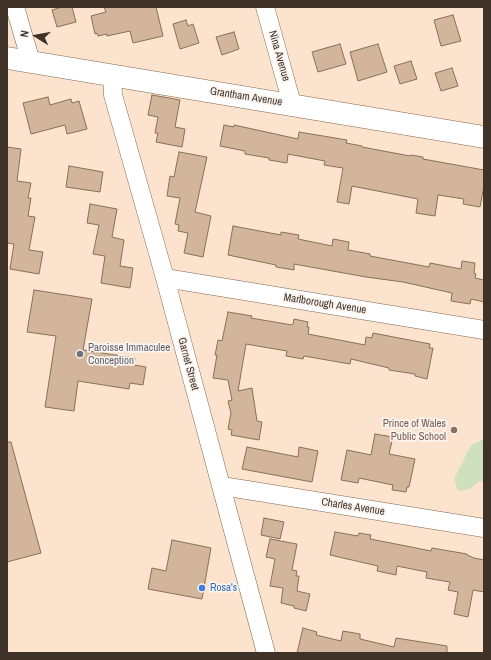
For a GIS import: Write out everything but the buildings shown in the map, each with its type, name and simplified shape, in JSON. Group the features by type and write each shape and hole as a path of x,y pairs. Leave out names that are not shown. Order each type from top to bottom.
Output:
{"street":[{"path":"15,7 30,62"},
{"name":"Nina Avenue","path":"265,7 292,104"},
{"name":"Grantham Avenue","path":"7,58 484,137"},
{"name":"Garnet Street","path":"112,75 113,95 165,278 266,653"},
{"name":"Marlborough Avenue","path":"165,278 484,330"},
{"name":"Charles Avenue","path":"222,486 484,528"}],"green space":[{"path":"484,439 484,482 479,481 470,489 458,491 454,479 471,445"}],"place":[{"name":"Paroisse Immaculee Conception","path":"80,354"},
{"name":"Prince of Wales Public School","path":"454,430"},
{"name":"Rosa's","path":"202,588"}]}
